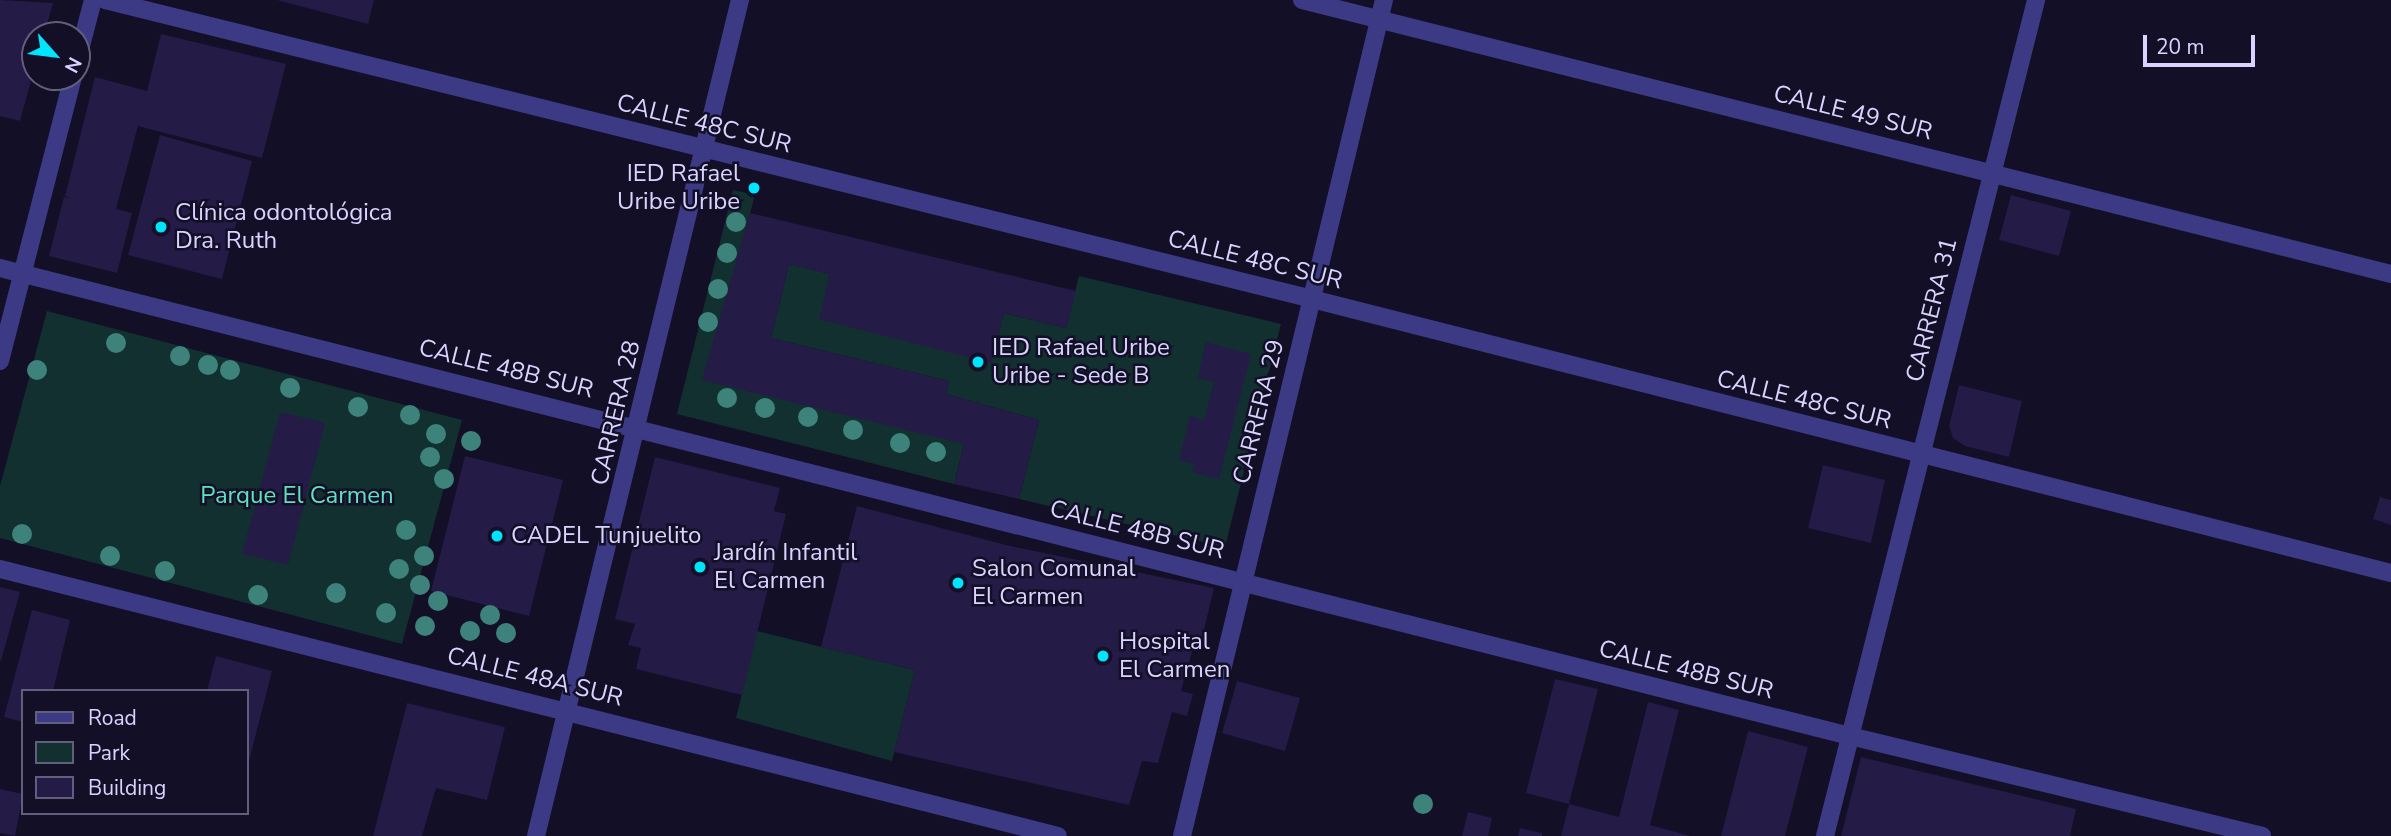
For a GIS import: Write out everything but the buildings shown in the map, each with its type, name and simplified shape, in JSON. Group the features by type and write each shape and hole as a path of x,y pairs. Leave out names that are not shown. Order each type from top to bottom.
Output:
{"street":[{"path":"87,21 93,0"},
{"name":"CALLE 48C SUR","path":"105,0 1312,299 2391,573"},
{"name":"CARRERA 28","path":"536,836 570,711 740,0"},
{"name":"CALLE 49 SUR","path":"1302,0 2391,274"},
{"name":"CARRERA 29","path":"1182,836 1384,0"},
{"name":"CARRERA 31","path":"1825,836 2036,0"},
{"path":"0,361 69,91"},
{"name":"CALLE 48B SUR","path":"0,268 1850,736 2262,836"},
{"name":"CALLE 48A SUR","path":"0,569 1058,836"}],"green space":[{"path":"733,190 755,195 719,326 964,444 954,484 677,414"},
{"path":"789,264 830,274 820,319 991,362 1004,313 1066,328 1079,276 1281,324 1225,547 1019,499 1039,420 946,394 949,381 771,338"},
{"name":"Parque El Carmen","path":"47,311 462,420 402,644 0,538 0,486"},
{"path":"757,631 915,670 892,761 736,718"}],"place":[{"name":"IED Rafael Uribe Uribe","path":"754,188"},
{"name":"Clínica odontológica Dra. Ruth","path":"161,227"},
{"name":"IED Rafael Uribe Uribe - Sede B","path":"978,362"},
{"name":"CADEL Tunjuelito","path":"497,536"},
{"name":"Jardín Infantil El Carmen","path":"700,567"},
{"name":"Salon Comunal El Carmen","path":"958,583"},
{"name":"Hospital El Carmen","path":"1103,656"}]}
